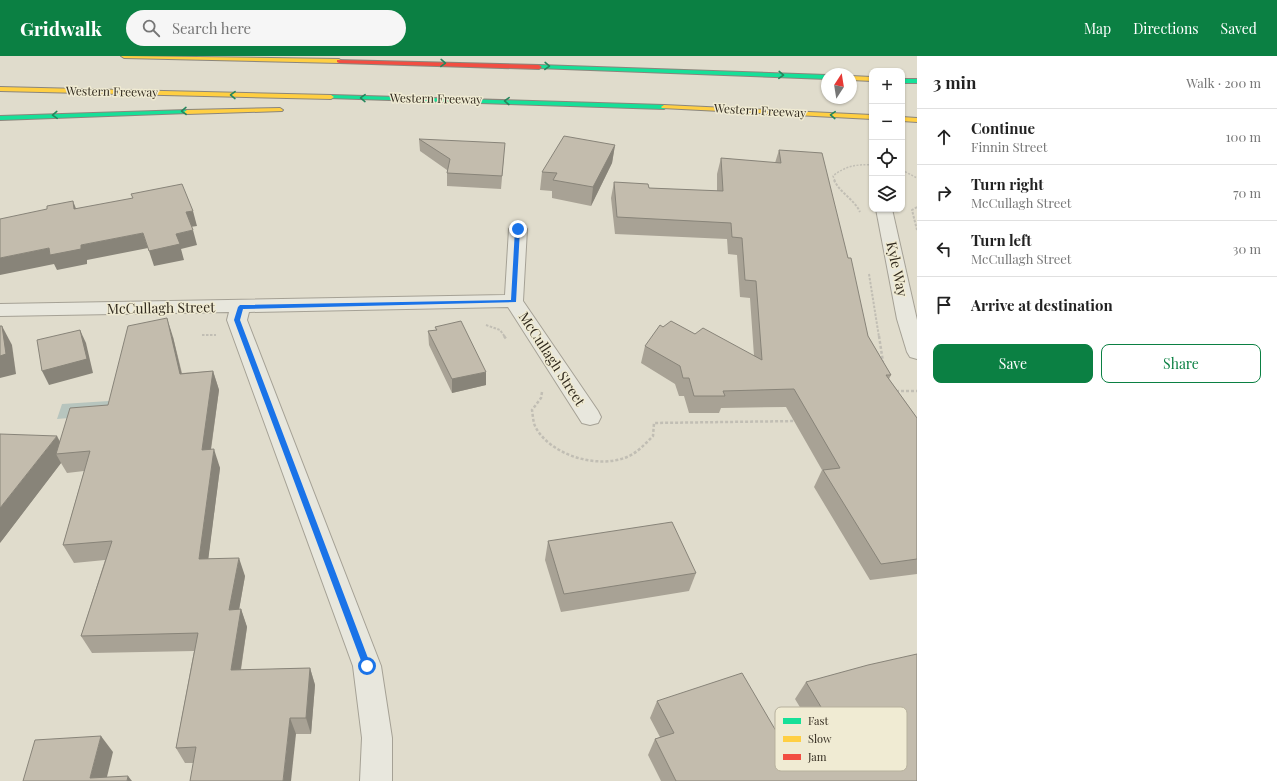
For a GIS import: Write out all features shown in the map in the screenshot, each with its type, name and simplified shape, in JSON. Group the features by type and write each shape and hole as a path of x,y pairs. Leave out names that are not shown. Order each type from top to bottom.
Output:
{"highway":[{"path":"124,56 742,73 821,77"},
{"path":"543,58 742,73"},
{"path":"857,78 869,79"},
{"path":"905,81 917,81"},
{"name":"Western Freeway","path":"0,89 491,100 869,117"},
{"path":"417,109 756,111"},
{"path":"0,118 107,113 289,110"},
{"path":"905,119 917,120"}],"street":[{"name":"Kyle Way","path":"885,212 907,319 917,349"},
{"name":"McCullagh Street","path":"518,229 514,301 590,417"},
{"name":"McCullagh Street","path":"0,310 240,307 514,301"},
{"path":"240,307 237,320 367,666 377,738 376,781"}],"path":[{"path":"905,172 917,178"},
{"path":"917,207 912,210 917,230"},
{"path":"896,391 917,391"}],"shaded area":[{"path":"109,401 105,415 57,419 62,404"}],"building":[{"path":"564,136 615,145 593,187 553,180 557,173 542,172"},
{"path":"419,139 505,143 502,176 447,173 450,159"},
{"path":"779,150 822,153 848,258 851,258 868,336 891,375 886,375 917,418 917,559 881,564 823,470 840,468 794,389 723,391 725,396 694,396 689,378 683,378 680,366 645,346 660,325 663,327 671,321 695,334 703,328 762,360 756,281 745,280 742,238 732,237 731,223 617,217 614,182 648,184 649,188 723,191 721,158 781,163"},
{"path":"182,184 193,211 186,212 193,230 176,234 180,244 149,251 143,233 81,245 81,249 50,255 49,248 0,258 0,219 47,209 47,206 73,201 74,209 133,198 131,194"},
{"path":"167,318 180,374 213,371 202,450 214,449 199,559 239,558 229,610 241,609 231,670 310,668 306,718 290,718 283,781 190,781 196,747 176,748 198,633 81,636 112,541 63,545 90,451 56,454 70,408 108,405 128,326"},
{"path":"461,321 486,372 452,379 428,331 437,330 435,327"},
{"path":"0,326 2,326 6,354 0,356"},
{"path":"80,330 87,359 42,371 37,340"},
{"path":"0,434 57,436 0,508"},
{"path":"672,522 696,573 564,594 548,541"},
{"path":"917,654 917,781 676,781 655,739 674,733 657,701 742,673 775,729 775,771 907,771 907,707 821,707 806,682 868,665"},
{"path":"101,736 90,778 128,776 127,781 23,781 35,740"}],"traffic: fast":[{"path":"539,67 821,77"},
{"path":"905,81 917,81"},
{"path":"331,97 664,107"},
{"path":"0,118 187,112"}],"traffic: slow":[{"path":"124,56 339,61"},
{"path":"857,78 869,79"},
{"path":"0,89 331,97"},
{"path":"664,107 869,117"},
{"path":"187,112 280,110"},
{"path":"905,119 917,120"}],"traffic: jam":[{"path":"339,61 539,67"}],"route":[{"path":"367,666 237,320 240,307 514,301 518,229"}]}
